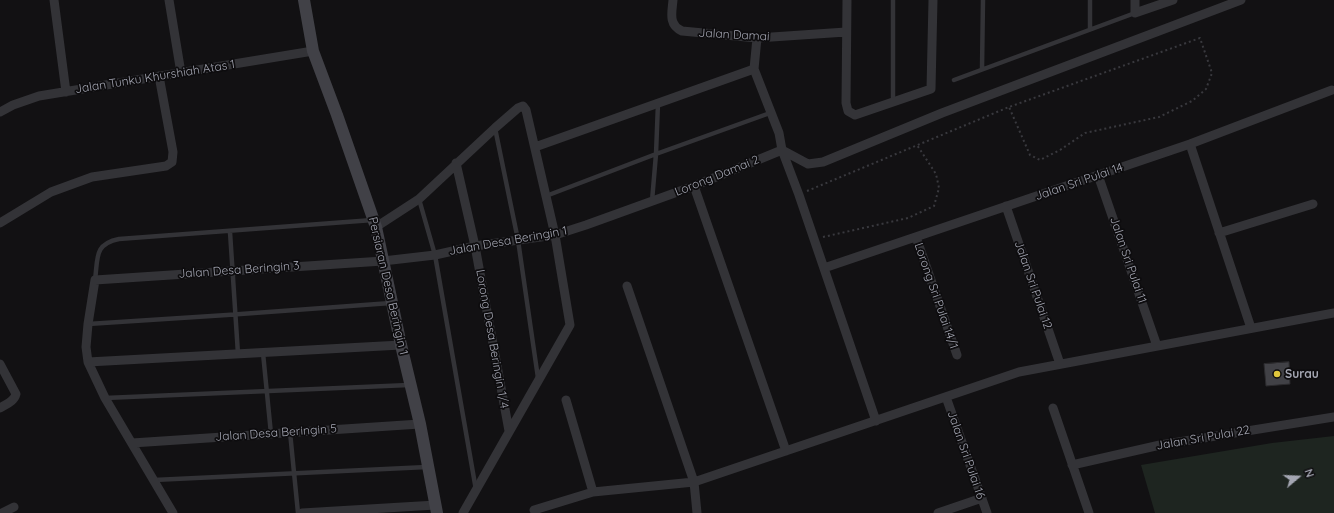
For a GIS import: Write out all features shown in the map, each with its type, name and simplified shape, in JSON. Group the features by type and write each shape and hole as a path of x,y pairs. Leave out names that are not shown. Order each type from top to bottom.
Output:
{"main road":[{"name":"Persiaran Desa Beringin 1","path":"304,0 313,51 337,115 374,224 420,424 436,509"}],"street":[{"path":"54,0 66,92"},
{"path":"169,0 180,73"},
{"name":"Jalan Damai","path":"673,0 673,24 677,29 682,31 757,38 846,32"},
{"path":"847,0 846,103 848,111 855,114 931,89 933,0"},
{"path":"1136,0 1135,13 1173,0"},
{"path":"782,150 808,164 823,162 942,113 1241,0"},
{"path":"757,38 754,69 779,133 782,150 799,195 876,421"},
{"name":"Jalan Tunku Khurshiah Atas 1","path":"0,112 13,105 39,96 313,51"},
{"path":"535,147 754,69"},
{"path":"0,223 51,192 92,177 166,166 172,162 173,152 159,76"},
{"name":"Jalan Sri Pulai 14","path":"824,268 1190,144 1332,90"},
{"path":"374,224 419,199 494,128 518,108 523,106 526,110 555,235 570,325 463,513"},
{"path":"1190,144 1251,328"},
{"name":"Lorong Damai 2","path":"652,201 694,186 782,150"},
{"name":"Lorong Desa Beringin 1/4","path":"456,163 475,246 509,431"},
{"name":"Jalan Sri Pulai 11","path":"1098,175 1157,346"},
{"path":"694,186 786,451"},
{"name":"Jalan Desa Beringin 1","path":"383,261 435,255 475,246 555,235 652,201"},
{"path":"1220,233 1313,204"},
{"name":"Jalan Sri Pulai 12","path":"1006,206 1060,364"},
{"name":"Lorong Sri Pulai 14/1","path":"916,237 957,355"},
{"name":"Jalan Desa Beringin 3","path":"96,280 383,261"},
{"path":"96,280 88,324 86,347 88,362 105,398 173,513"},
{"path":"627,286 694,482 697,513"},
{"path":"534,510 593,492 694,482 1019,372 1334,313"},
{"path":"88,362 401,345"},
{"path":"0,364 16,394 12,401 0,408"},
{"name":"Jalan Sri Pulai 16","path":"946,397 987,513"},
{"path":"566,400 593,492"},
{"path":"1053,408 1089,513"},
{"name":"Jalan Sri Pulai 22","path":"1072,465 1160,445 1334,417"},
{"name":"Jalan Desa Beringin 5","path":"132,443 420,424"},
{"path":"938,513 982,498"},
{"path":"2,513 14,507"},
{"path":"302,513 436,509"}],"lane":[{"path":"893,0 893,102"},
{"path":"982,70 983,0"},
{"path":"1090,0 1090,29"},
{"path":"954,80 1135,13"},
{"path":"652,201 658,103"},
{"path":"546,196 770,113"},
{"path":"494,128 518,240 538,381"},
{"path":"419,199 435,255 476,490"},
{"path":"96,280 98,257 102,247 108,241 119,239 374,224"},
{"path":"230,232 234,315 238,354"},
{"path":"88,324 234,315 393,302"},
{"path":"263,353 271,434"},
{"path":"105,398 411,385"},
{"path":"290,432 298,513"},
{"path":"154,480 429,466"}],"path":[{"path":"799,195 1009,106 1200,38 1212,73 1206,89 1192,101 1159,117 1085,133 1060,150 1040,160 1030,155 1009,106"},
{"path":"814,239 908,218 934,206 939,188 936,174 917,145"}],"shaded area":[{"path":"1334,436 1334,513 1155,513 1141,465 1272,443"}],"building":[{"name":"Surau","path":"1289,362 1290,384 1266,386 1264,364"}],"place":[{"name":"Surau","path":"1277,374"}]}
